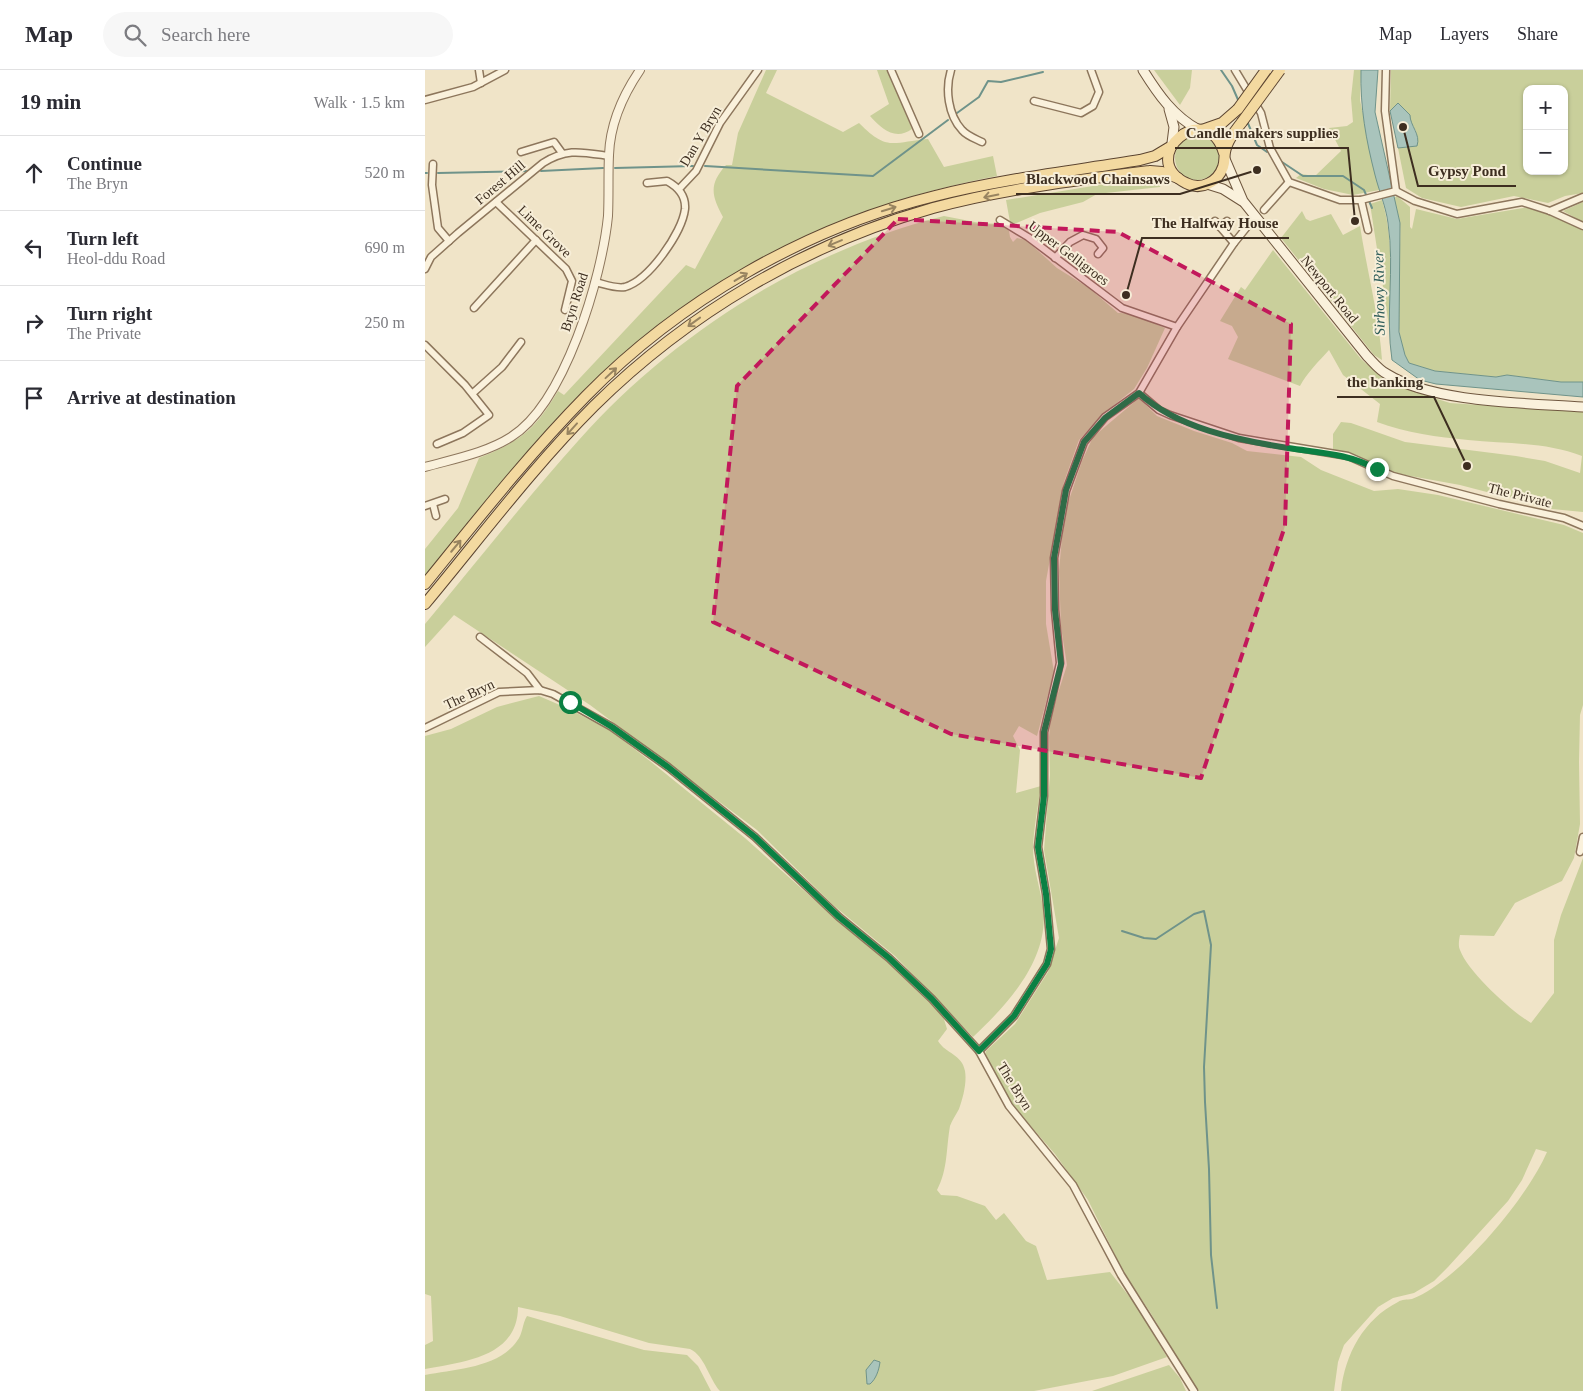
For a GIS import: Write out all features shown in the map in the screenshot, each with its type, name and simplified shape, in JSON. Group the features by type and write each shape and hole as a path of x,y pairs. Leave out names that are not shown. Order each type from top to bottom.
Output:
{"main road":[{"path":"1143,70 1168,106 1184,121 1216,138 1225,156"},
{"path":"425,584 527,460 587,395 662,330 714,293 759,266 842,226 935,196 1155,156 1186,132 1200,130 1221,123 1238,109 1266,70"},
{"path":"425,604 532,476 610,391 647,358 692,323 764,277 844,239 901,218 943,206 1022,190 1150,172 1161,172 1178,178 1189,185 1207,184 1218,177 1233,134 1280,70"},
{"path":"1168,106 1173,127 1170,167 1178,178"},
{"name":"Newport Road","path":"1225,156 1243,201 1351,336 1387,374 1410,385 1452,396 1583,407"},
{"name":"Newport Road","path":"1207,184 1223,189 1243,201"}],"street":[{"path":"479,70 481,83"},
{"path":"425,100 481,83 505,70"},
{"name":"Bryn Road","path":"425,466 496,445 511,437 531,420 547,400 562,373 595,282 607,223 609,156 617,114 640,70"},
{"name":"Dan Y Bryn","path":"679,189 696,171 720,123 758,70"},
{"path":"891,70 919,134"},
{"path":"951,70 946,84 953,118 963,132 982,142"},
{"path":"1034,101 1081,113 1093,106 1099,92 1091,70"},
{"path":"1235,70 1261,113 1270,148 1289,182 1340,200 1362,200 1397,191 1415,201 1457,214 1522,202 1550,211 1583,226"},
{"path":"1386,70 1385,111 1397,191"},
{"path":"521,152 554,142 562,153"},
{"name":"Forest Hill","path":"425,269 431,258 449,241 543,163 562,153 576,151 609,156"},
{"path":"433,164 432,185 438,228 449,241"},
{"path":"595,282 620,288 628,286 658,260 676,233 685,209 684,199 679,189 667,182 647,183"},
{"path":"1264,210 1289,182"},
{"path":"1550,211 1571,200 1583,197"},
{"path":"1362,200 1368,230"},
{"name":"Lime Grove","path":"496,202 566,269 572,281 565,310"},
{"path":"979,1051 1014,1016 1047,964 1051,949 1046,894 1038,847 1044,796 1044,732 1061,664 1055,610 1054,558 1066,490 1084,442 1105,418 1139,393 1177,327 1234,243 1255,217"},
{"name":"Upper Gelligroes","path":"1000,220 1028,237 1122,308 1177,327"},
{"path":"1215,221 1234,243"},
{"path":"1220,227 1227,221"},
{"path":"1055,258 1070,242 1083,235 1096,239 1103,248 1098,254"},
{"path":"474,308 535,240"},
{"path":"473,393 502,367 521,342"},
{"path":"425,345 473,393 489,415 463,433 437,444"},
{"name":"The Private","path":"1139,393 1159,410 1170,415 1239,438 1348,456 1393,476 1499,504 1564,518 1583,526"},
{"path":"425,506 445,499"},
{"path":"433,504 436,516"},
{"path":"480,637 527,673 540,690"},
{"name":"The Bryn","path":"425,728 499,692 540,690 570,702 612,727 668,767 755,837 839,917 889,958 932,999 979,1051 1009,1106 1073,1185 1121,1275 1194,1391"},
{"path":"1580,852 1583,837"}],"highlighted area":[{"path":"898,219 1118,232 1291,324 1285,526 1201,778 951,734 713,622 737,386"}],"green space":[{"path":"766,70 777,70 766,93 843,132 859,123 884,142 898,143 928,139 944,167 993,156 997,176 930,191 864,212 770,254 722,283 617,361 587,387 524,456 425,576 425,549 458,508 479,458 506,446 526,433 542,416 558,391 564,395 686,265 695,269 723,217 714,196 714,184 726,165 732,165 738,133"},
{"path":"877,70 888,70 912,129 900,134 894,134 884,129 870,116 889,104"},
{"path":"1154,70 1192,70 1190,88 1180,105"},
{"path":"1354,70 1361,70 1360,100 1379,190 1353,195 1324,189 1296,178 1301,174 1315,176 1341,151 1329,128 1347,126 1353,122 1351,98"},
{"path":"1391,70 1583,70 1583,193 1565,196 1548,203 1514,196 1461,207 1422,198 1406,188 1398,148 1417,146 1416,131 1398,104 1390,111"},
{"path":"1197,136 1209,140 1215,146 1219,158 1215,170 1209,176 1197,180 1185,176 1179,170 1175,158 1179,146 1185,140"},
{"path":"1151,179 1162,181 1160,187 1097,194 1083,202 1040,213 1014,224 1010,222 1006,200 1105,184"},
{"path":"1397,196 1410,207 1410,227 1412,229 1416,209 1457,219 1529,207 1583,229 1583,382 1561,382 1507,375 1496,377 1435,371 1409,363 1399,332 1400,224 1394,198"},
{"path":"1382,200 1389,233 1390,249 1390,332 1370,204"},
{"path":"1583,202 1583,222 1563,211"},
{"path":"1302,211 1306,219 1310,221 1331,214 1343,235 1360,226 1376,310 1382,360 1374,355 1281,238"},
{"path":"944,216 980,223 1001,224 1009,231 1013,242 1017,238 1026,240 1057,268 1089,288 1118,313 1136,316 1165,328 1147,368 1134,389 1103,414 1079,440 1064,482 1046,581 1046,624 1054,672 1037,736 1019,726 1013,736 1020,750 1016,793 1041,786 1033,847 1035,870 1043,907 1040,945 1024,979 1000,1010 973,1037 895,956 833,905 757,830 590,705 454,615 425,647 425,624 558,463 616,402 656,365 699,332 745,301 792,274 841,251 892,231"},
{"path":"1273,250 1361,359 1381,377 1406,389 1450,403 1583,412 1583,512 1552,509 1460,485 1394,473 1333,449 1333,434 1341,422 1351,423 1405,442 1545,461 1580,473 1582,456 1554,448 1526,444 1468,440 1422,434 1377,422 1380,404 1343,375 1329,350 1309,372 1300,386 1228,359 1238,337 1232,326 1220,321 1241,287 1245,290"},
{"path":"1139,398 1157,416 1194,431 1232,443 1247,451 1301,457 1321,470 1374,491 1398,489 1438,495 1564,525 1583,533 1583,705 1580,715 1580,824 1574,858 1562,881 1515,903 1494,936 1460,935 1459,945 1465,959 1481,980 1513,1010 1531,1023 1554,993 1554,940 1561,915 1583,858 1583,1391 1341,1391 1343,1377 1352,1351 1366,1328 1386,1309 1400,1301 1412,1299 1428,1291 1464,1263 1518,1201 1547,1152 1536,1149 1522,1180 1508,1201 1434,1281 1414,1293 1393,1298 1378,1307 1344,1345 1338,1362 1334,1391 1197,1391 1150,1312 1124,1273 1088,1200 1055,1154 1014,1107 985,1057 986,1051 1015,1024 1048,972 1059,938 1044,850 1050,775 1049,737 1051,715 1067,665 1061,627 1059,571 1068,503 1082,461 1093,437"},
{"path":"539,696 611,731 650,761 745,838 818,903 875,950 943,1016 947,1029 938,1041 961,1061 965,1071 965,1080 959,1109 950,1126 945,1167 937,1190 941,1195 957,1196 985,1206 996,1220 1004,1213 1026,1241 1036,1246 1047,1280 1110,1272 1136,1305 1167,1357 1113,1376 1034,1391 720,1391 703,1362 690,1349 649,1343 560,1316 518,1307 516,1324 509,1337 499,1347 472,1359 425,1369 425,1345 433,1341 431,1296 425,1294 425,736 451,729 497,707"},
{"path":"527,1316 644,1350 687,1355 698,1366 711,1391 425,1391 425,1375 475,1366 499,1357 509,1350 519,1338"},
{"path":"1169,1365 1180,1378 1186,1391 1092,1391"}],"water":[{"path":"1361,70 1378,70 1375,112 1400,223 1399,332 1409,363 1435,371 1496,377 1507,375 1561,382 1583,382 1583,397 1436,384 1420,380 1392,360 1389,326 1390,240 1386,211 1366,136 1361,97"},
{"path":"1398,103 1410,115 1418,138 1417,146 1398,148 1390,111"},
{"path":"874,1360 880,1362 878,1371 872,1382 867,1384 866,1370"}],"waterway":[{"path":"1221,70 1232,86 1239,102"},
{"path":"957,113 979,97 988,81 1001,82 1043,72"},
{"path":"705,166 873,176 948,120"},
{"path":"1247,121 1257,145 1267,152"},
{"path":"1282,162 1303,176 1343,176 1364,190 1367,197"},
{"path":"615,168 693,166"},
{"path":"541,171 603,168"},
{"path":"438,173 530,171"},
{"path":"1369,201 1372,208"},
{"path":"1122,931 1144,938 1156,939 1194,914 1204,911 1211,945 1204,1067 1211,1255 1217,1308"}],"place":[{"name":"Gypsy Pond","path":"1403,127"},
{"name":"Blackwood Chainsaws","path":"1257,170"},
{"name":"Candle makers supplies","path":"1355,221"},
{"name":"The Halfway House","path":"1126,295"},
{"name":"the banking","path":"1467,466"}],"route":[{"path":"570,702 612,727 668,767 755,837 839,917 889,958 932,999 979,1051 996,1037 1014,1016 1047,964 1051,949 1046,894 1038,847 1044,796 1044,732 1061,664 1055,610 1054,558 1066,490 1084,442 1105,418 1139,393 1159,410 1188,422 1259,443 1337,453 1359,460 1377,469"}],"water label":[{"name":"Sirhowy River","path":"1379,293"}]}
